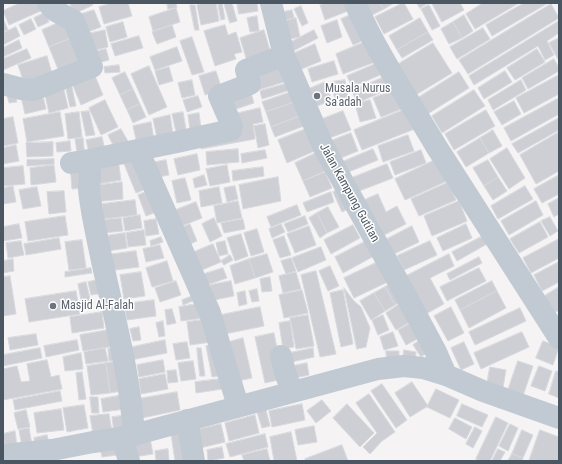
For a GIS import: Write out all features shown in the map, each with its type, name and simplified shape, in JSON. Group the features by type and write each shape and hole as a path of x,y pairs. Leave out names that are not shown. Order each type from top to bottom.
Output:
{"street":[{"path":"3,84 22,90 33,90 92,67 74,21 59,13 48,3"},
{"name":"Jalan Kampung Gutitan","path":"271,3 284,56 323,146 404,292 436,352 446,375"},
{"path":"355,3 394,77 488,228 559,338"},
{"path":"129,461 128,436 132,415 120,344 92,211 89,188 91,167 80,161 231,130 232,126 219,96 250,84 246,70 284,56"},
{"path":"138,150 210,313 238,406"},
{"path":"281,356 292,392"},
{"path":"3,455 52,450 128,436 378,369 404,366 423,368 446,375 483,391 559,418"},
{"path":"187,420 194,461"}],"building":[{"path":"20,3 40,3 43,10 9,25 3,11"},
{"path":"70,3 92,3 93,5 74,14"},
{"path":"112,3 128,3 132,16 104,24 99,7"},
{"path":"167,3 176,3 177,8 168,9"},
{"path":"216,3 219,21 201,25 197,5"},
{"path":"218,3 222,3 225,19 221,20"},
{"path":"224,3 232,3 237,21 230,23"},
{"path":"237,3 257,3 258,11 239,14"},
{"path":"326,3 351,3 353,9 325,20 320,5"},
{"path":"360,3 380,3 384,9 368,17"},
{"path":"380,3 394,3 384,9"},
{"path":"403,3 413,19 384,34 375,17"},
{"path":"417,3 428,3 420,8"},
{"path":"432,3 460,3 464,10 442,22"},
{"path":"483,3 519,3 475,29 466,14"},
{"path":"524,3 548,3 492,36 486,25"},
{"path":"551,4 559,18 468,74 459,60"},
{"path":"190,5 195,5 199,30 195,30"},
{"path":"429,5 440,26 432,30 421,9"},
{"path":"301,6 308,23 302,26 294,9"},
{"path":"176,8 180,22 153,31 149,17"},
{"path":"94,10 101,27 85,33 78,15"},
{"path":"292,10 294,18 276,22 275,14"},
{"path":"357,12 369,38 353,45 341,19"},
{"path":"44,13 49,22 38,27 34,18"},
{"path":"464,15 473,31 462,38 453,22"},
{"path":"257,16 259,31 250,32 247,18"},
{"path":"3,18 8,30 3,32"},
{"path":"296,18 300,37 284,40 280,22"},
{"path":"420,18 428,32 397,50 389,36"},
{"path":"31,19 36,29 24,35 19,25"},
{"path":"67,19 74,37 49,47 42,30"},
{"path":"337,20 342,37 327,43 321,26"},
{"path":"559,21 559,33 547,41 554,55 545,60 538,46 474,85 469,76"},
{"path":"123,22 127,37 110,42 106,27"},
{"path":"453,22 462,38 449,44 441,29"},
{"path":"172,25 176,37 157,44 152,32"},
{"path":"225,25 228,35 236,32 242,52 234,54 236,59 215,66 204,31"},
{"path":"16,27 20,36 3,45 3,33"},
{"path":"483,28 490,39 457,59 450,47"},
{"path":"105,30 108,47 91,51 87,34"},
{"path":"264,30 271,54 247,61 240,38"},
{"path":"314,30 318,38 291,52 287,44"},
{"path":"428,32 433,40 402,58 397,50"},
{"path":"139,36 143,48 115,56 111,44"},
{"path":"74,37 87,68 62,79 49,47"},
{"path":"192,37 204,72 192,75 180,41"},
{"path":"559,38 559,61 549,43"},
{"path":"19,40 22,48 3,57 3,48"},
{"path":"367,41 375,62 343,74 336,54"},
{"path":"433,43 452,73 414,96 395,66"},
{"path":"315,44 321,61 297,71 290,55"},
{"path":"177,47 182,61 155,70 150,57"},
{"path":"27,49 31,58 3,70 3,59"},
{"path":"106,49 109,60 94,64 92,52"},
{"path":"537,49 545,62 515,80 507,68"},
{"path":"47,56 53,77 25,86 18,65"},
{"path":"554,59 559,71 528,89 522,78"},
{"path":"334,61 338,74 312,82 308,69"},
{"path":"281,62 287,81 258,90 252,70"},
{"path":"375,64 380,75 352,87 347,76"},
{"path":"119,65 120,72 105,73 104,67"},
{"path":"149,66 167,107 149,115 131,74"},
{"path":"169,67 173,81 159,85 155,71"},
{"path":"93,71 103,95 81,105 71,81"},
{"path":"216,71 222,90 205,95 199,76"},
{"path":"505,71 512,82 484,99 478,88"},
{"path":"125,72 133,89 120,95 112,78"},
{"path":"459,72 469,88 426,115 416,99"},
{"path":"559,75 559,94 524,113 516,98"},
{"path":"384,77 389,89 357,103 352,91"},
{"path":"192,80 195,95 182,98 178,83"},
{"path":"345,80 348,97 335,100 331,82"},
{"path":"521,80 526,90 493,110 488,100"},
{"name":"Musala Nurus Sa'adah","path":"325,82 332,100 310,109 302,92"},
{"path":"71,83 76,106 70,107 65,84"},
{"path":"288,83 290,90 262,99 260,91"},
{"path":"63,85 68,108 49,113 44,90"},
{"path":"133,89 140,104 127,110 120,95"},
{"path":"397,89 404,108 381,117 373,98"},
{"path":"14,90 17,102 9,103 6,91"},
{"path":"250,90 254,103 230,111 226,99"},
{"path":"474,90 485,106 442,133 432,116"},
{"path":"42,92 46,109 25,114 21,97"},
{"path":"291,92 295,102 266,112 262,102"},
{"path":"198,96 202,107 187,112 183,100"},
{"path":"559,98 559,114 511,141 504,128"},
{"path":"105,100 118,127 101,135 89,108"},
{"path":"370,100 376,118 360,122 355,104"},
{"path":"514,101 521,114 502,125 494,112"},
{"path":"295,102 300,116 271,127 266,112"},
{"path":"140,104 146,117 133,123 127,110"},
{"path":"260,108 263,122 253,124 255,139 201,149 200,141 234,114"},
{"path":"408,108 417,128 362,150 354,130"},
{"path":"486,110 495,126 454,150 445,134"},
{"path":"89,111 95,135 86,136 81,112"},
{"path":"343,111 351,130 324,140 317,121"},
{"path":"60,112 64,136 27,142 23,119"},
{"path":"79,112 82,137 68,139 65,114"},
{"path":"183,112 187,135 177,137 172,114"},
{"path":"199,113 201,128 190,130 188,115"},
{"path":"170,115 173,134 157,138 153,119"},
{"path":"300,116 304,126 275,137 271,127"},
{"path":"13,117 18,143 3,146 3,119"},
{"path":"559,118 559,130 518,153 512,144"},
{"path":"151,122 154,140 137,144 133,126"},
{"path":"265,124 269,145 258,148 254,126"},
{"path":"308,128 317,150 287,163 278,140"},
{"path":"121,129 129,143 115,149 108,135"},
{"path":"493,130 502,146 489,153 480,138"},
{"path":"559,132 559,171 536,184 520,155"},
{"path":"351,133 358,151 336,160 328,142"},
{"path":"408,135 414,151 383,162 378,146"},
{"path":"102,137 105,150 89,153 86,140"},
{"path":"83,138 85,157 78,159 75,139"},
{"path":"480,138 489,153 466,167 457,152"},
{"path":"70,141 71,151 57,152 56,143"},
{"path":"53,142 53,156 27,157 26,143"},
{"path":"16,145 19,161 3,164 3,148"},
{"path":"507,148 525,178 509,189 490,159"},
{"path":"238,149 239,162 207,165 206,152"},
{"path":"373,149 378,160 346,173 342,162"},
{"path":"265,150 267,158 242,163 241,154"},
{"path":"322,150 330,169 303,181 295,163"},
{"path":"421,150 426,163 395,175 390,162"},
{"path":"135,154 149,188 136,193 122,159"},
{"path":"197,154 200,170 178,175 174,159"},
{"path":"54,159 54,164 27,166 27,160"},
{"path":"118,159 121,180 98,184 94,163"},
{"path":"437,159 447,181 405,200 395,179"},
{"path":"166,160 169,175 153,178 151,163"},
{"path":"488,160 498,177 484,186 473,168"},
{"path":"387,164 393,178 354,193 349,179"},
{"path":"54,165 56,182 31,185 30,168"},
{"path":"82,165 85,188 72,189 70,166"},
{"path":"227,165 230,182 210,186 206,169"},
{"path":"23,166 25,184 3,186 3,168"},
{"path":"263,167 264,176 233,181 232,171"},
{"path":"325,172 332,188 310,197 303,181"},
{"path":"204,175 207,185 195,188 193,179"},
{"path":"559,175 559,194 542,203 534,189"},
{"path":"278,177 281,201 243,209 239,185"},
{"path":"498,177 507,191 493,200 484,186"},
{"path":"185,178 191,200 177,203 172,181"},
{"path":"122,182 123,199 94,202 92,186"},
{"path":"449,182 456,200 419,216 411,199"},
{"path":"13,186 16,202 3,204 3,188"},
{"path":"235,186 238,199 227,202 224,188"},
{"path":"525,186 533,199 498,219 491,206"},
{"path":"37,187 41,206 23,209 19,190"},
{"path":"219,187 222,203 201,207 199,191"},
{"path":"343,187 352,207 342,212 333,192"},
{"path":"151,190 159,211 146,216 138,195"},
{"path":"64,191 66,212 49,214 47,192"},
{"path":"331,192 334,202 307,212 303,203"},
{"path":"378,194 386,212 397,206 406,224 384,235 377,220 370,223 360,202"},
{"path":"559,198 559,214 554,217 548,204"},
{"path":"135,200 137,215 103,219 102,204"},
{"path":"238,201 242,218 217,223 214,206"},
{"path":"459,201 467,221 432,236 424,216"},
{"path":"536,201 543,215 509,235 501,221"},
{"path":"196,202 202,218 174,229 168,213"},
{"path":"297,205 301,215 271,227 267,217"},
{"path":"328,207 339,227 327,233 317,213"},
{"path":"317,213 327,233 320,238 309,218"},
{"path":"140,215 142,228 125,231 123,218"},
{"path":"65,216 68,235 28,241 25,222"},
{"path":"305,216 308,224 288,232 284,224"},
{"path":"550,217 558,231 550,236 541,221"},
{"path":"121,218 123,231 103,233 101,220"},
{"path":"214,218 222,236 210,242 202,224"},
{"path":"156,219 159,234 146,236 144,221"},
{"path":"243,219 245,229 224,233 221,223"},
{"path":"540,222 548,237 519,253 510,239"},
{"path":"19,224 22,238 3,241 3,227"},
{"path":"190,224 197,241 183,247 176,230"},
{"path":"281,224 285,232 272,238 269,229"},
{"path":"466,224 472,238 443,251 437,238"},
{"path":"353,225 360,238 331,254 324,240"},
{"path":"309,226 316,245 295,253 287,234"},
{"path":"412,226 419,242 394,254 387,239"},
{"path":"257,229 264,252 251,256 244,233"},
{"path":"144,230 146,245 128,247 126,233"},
{"path":"125,233 127,248 108,251 105,236"},
{"path":"241,234 248,256 235,261 227,238"},
{"path":"284,236 291,255 280,258 273,240"},
{"path":"483,236 487,244 457,261 452,252"},
{"path":"161,237 163,242 151,246 150,241"},
{"path":"59,238 61,249 26,255 24,244"},
{"path":"559,239 559,258 531,273 523,258"},
{"path":"82,240 86,268 69,270 65,242"},
{"path":"368,240 376,255 343,273 335,257"},
{"path":"21,241 24,255 8,258 6,243"},
{"path":"225,241 228,254 219,256 216,243"},
{"path":"430,241 437,255 404,270 397,256"},
{"path":"213,244 221,262 195,273 187,255"},
{"path":"160,245 164,258 146,262 143,249"},
{"path":"321,247 326,260 298,272 292,258"},
{"path":"136,251 139,267 108,271 106,255"},
{"path":"267,254 273,272 255,278 249,259"},
{"path":"449,254 454,266 430,278 444,304 424,315 406,276"},
{"path":"230,255 233,260 224,265 221,261"},
{"path":"479,257 482,263 450,280 447,274"},
{"path":"291,258 296,271 286,274 281,261"},
{"path":"13,259 14,271 3,273 3,261"},
{"path":"249,259 255,278 235,284 230,266"},
{"path":"382,260 392,280 354,298 344,278"},
{"path":"167,261 173,281 152,287 146,268"},
{"path":"559,262 559,282 542,291 534,275"},
{"path":"330,266 339,286 328,291 319,271"},
{"path":"91,268 92,273 65,277 65,272"},
{"path":"223,268 227,278 201,287 198,276"},
{"path":"479,268 486,281 447,301 440,287"},
{"path":"316,271 336,354 320,357 301,275"},
{"path":"141,272 145,296 124,299 120,275"},
{"path":"296,272 301,289 283,293 279,276"},
{"path":"10,276 16,314 3,316 3,277"},
{"path":"270,277 272,291 262,292 260,279"},
{"path":"102,279 105,293 91,295 88,282"},
{"path":"176,281 181,295 160,302 155,288"},
{"path":"231,281 234,296 214,300 210,285"},
{"path":"492,281 497,291 460,310 455,300"},
{"path":"86,282 91,303 82,305 78,284"},
{"path":"393,282 404,300 395,305 385,287"},
{"path":"385,287 395,305 385,311 374,293"},
{"path":"559,287 559,310 547,317 538,300"},
{"path":"344,288 354,301 361,307 370,328 366,347 357,349"},
{"path":"257,289 259,301 252,302 249,291"},
{"path":"302,290 308,313 284,318 279,295"},
{"path":"343,290 353,344 341,347 330,293"},
{"name":"Masjid Al-Falah","path":"76,291 80,314 29,322 25,299"},
{"path":"245,291 247,304 239,306 237,293"},
{"path":"497,291 506,308 469,328 460,310"},
{"path":"374,293 385,311 371,320 360,301"},
{"path":"198,294 200,298 183,305 182,300"},
{"path":"154,300 156,316 127,320 124,304"},
{"path":"404,301 415,319 396,330 386,313"},
{"path":"202,303 204,318 181,321 179,307"},
{"path":"260,307 264,326 220,335 216,316"},
{"path":"451,307 464,333 448,341 434,316"},
{"path":"520,308 526,321 475,345 469,332"},
{"path":"172,309 176,323 167,325 165,310"},
{"path":"102,312 104,328 72,333 70,317"},
{"path":"308,315 314,346 296,349 290,318"},
{"path":"383,315 389,330 378,335 372,320"},
{"path":"208,319 212,342 190,345 187,322"},
{"path":"163,321 165,336 159,337 156,323"},
{"path":"290,321 294,347 283,349 279,323"},
{"path":"415,321 423,336 406,345 398,330"},
{"path":"139,327 141,340 133,341 130,329"},
{"path":"113,329 116,346 83,351 80,335"},
{"path":"393,332 398,346 384,350 380,337"},
{"path":"522,332 529,347 481,369 474,353"},
{"path":"274,333 283,379 265,383 255,337"},
{"path":"36,334 38,345 10,350 8,338"},
{"path":"424,337 432,349 421,357 413,345"},
{"path":"243,338 252,378 238,381 229,342"},
{"path":"77,340 79,350 46,357 44,346"},
{"path":"165,340 167,353 131,360 128,348"},
{"path":"543,341 559,347 553,365 536,358"},
{"path":"187,342 190,358 176,360 173,344"},
{"path":"464,342 474,364 461,370 451,348"},
{"path":"219,344 224,375 212,377 206,346"},
{"path":"40,348 42,358 3,366 3,355"},
{"path":"105,348 108,361 86,364 84,352"},
{"path":"118,348 120,359 109,361 108,349"},
{"path":"197,348 201,348 205,376 200,376"},
{"path":"313,348 314,357 287,363 285,354"},
{"path":"404,350 416,352 415,363 403,361"},
{"path":"386,351 399,351 399,361 387,361"},
{"path":"81,353 83,369 65,371 63,357"},
{"path":"47,360 51,377 59,375 62,389 3,400 3,369 17,366 21,382 30,381 27,364"},
{"path":"163,360 165,372 139,377 137,365"},
{"path":"119,361 122,391 110,393 106,363"},
{"path":"193,361 196,379 181,381 178,363"},
{"path":"518,361 533,366 522,399 507,393"},
{"path":"106,363 110,393 91,395 87,366"},
{"path":"307,363 309,375 290,379 288,367"},
{"path":"539,366 552,371 545,391 531,386"},
{"path":"490,367 506,370 503,388 487,385"},
{"path":"176,370 178,382 168,383 167,371"},
{"path":"556,371 559,372 559,398 549,394"},
{"path":"82,372 86,399 79,400 76,373"},
{"path":"165,374 168,389 141,394 139,379"},
{"path":"228,378 229,388 196,393 195,382"},
{"path":"412,382 428,406 410,417 395,393"},
{"path":"382,384 407,420 396,428 371,391"},
{"path":"436,389 459,400 450,418 427,407"},
{"path":"60,391 62,401 15,410 13,400"},
{"path":"177,392 180,410 142,418 138,399"},
{"path":"369,394 395,432 382,441 370,454 363,447 377,433 356,403"},
{"path":"123,395 125,409 103,412 101,399"},
{"path":"90,397 98,397 99,413 92,413"},
{"path":"322,400 331,411 316,423 307,411"},
{"path":"302,404 305,420 272,427 269,411"},
{"path":"347,404 374,433 360,447 333,418"},
{"path":"462,404 488,415 482,427 457,416"},
{"path":"84,405 88,428 67,432 63,408"},
{"path":"265,406 270,426 262,428 256,409"},
{"path":"61,409 64,430 37,433 34,413"},
{"path":"26,410 30,427 18,429 14,413"},
{"path":"109,414 112,432 93,434 90,416"},
{"path":"128,415 130,430 114,432 112,417"},
{"path":"255,415 259,433 229,441 225,423"},
{"path":"496,417 508,423 490,461 479,461 476,459"},
{"path":"455,418 472,427 466,439 449,429"},
{"path":"221,424 225,442 200,448 195,430"},
{"path":"510,424 518,428 508,451 499,446"},
{"path":"314,426 317,442 298,445 295,430"},
{"path":"475,427 482,431 473,448 466,444"},
{"path":"29,428 32,445 22,447 19,430"},
{"path":"522,430 533,435 523,458 512,454"},
{"path":"540,430 559,437 559,461 529,461"},
{"path":"15,431 17,446 5,449 3,434"},
{"path":"187,431 192,461 175,461 171,434"},
{"path":"291,432 297,461 274,461 270,437"},
{"path":"265,434 268,447 230,457 226,444"},
{"path":"47,435 49,443 35,445 34,438"},
{"path":"150,438 153,454 134,457 131,440"},
{"path":"342,445 348,461 305,461 305,459"},
{"path":"115,446 117,455 102,457 100,448"},
{"path":"222,447 224,458 208,461 207,450"},
{"path":"168,449 169,461 156,461 155,451"},
{"path":"267,449 270,461 244,461 242,455"},
{"path":"498,449 505,452 500,461 492,461"},
{"path":"512,454 523,458 522,461 508,461"}],"place":[{"name":"Musala Nurus Sa'adah","path":"317,96"},
{"name":"Masjid Al-Falah","path":"53,306"}]}
